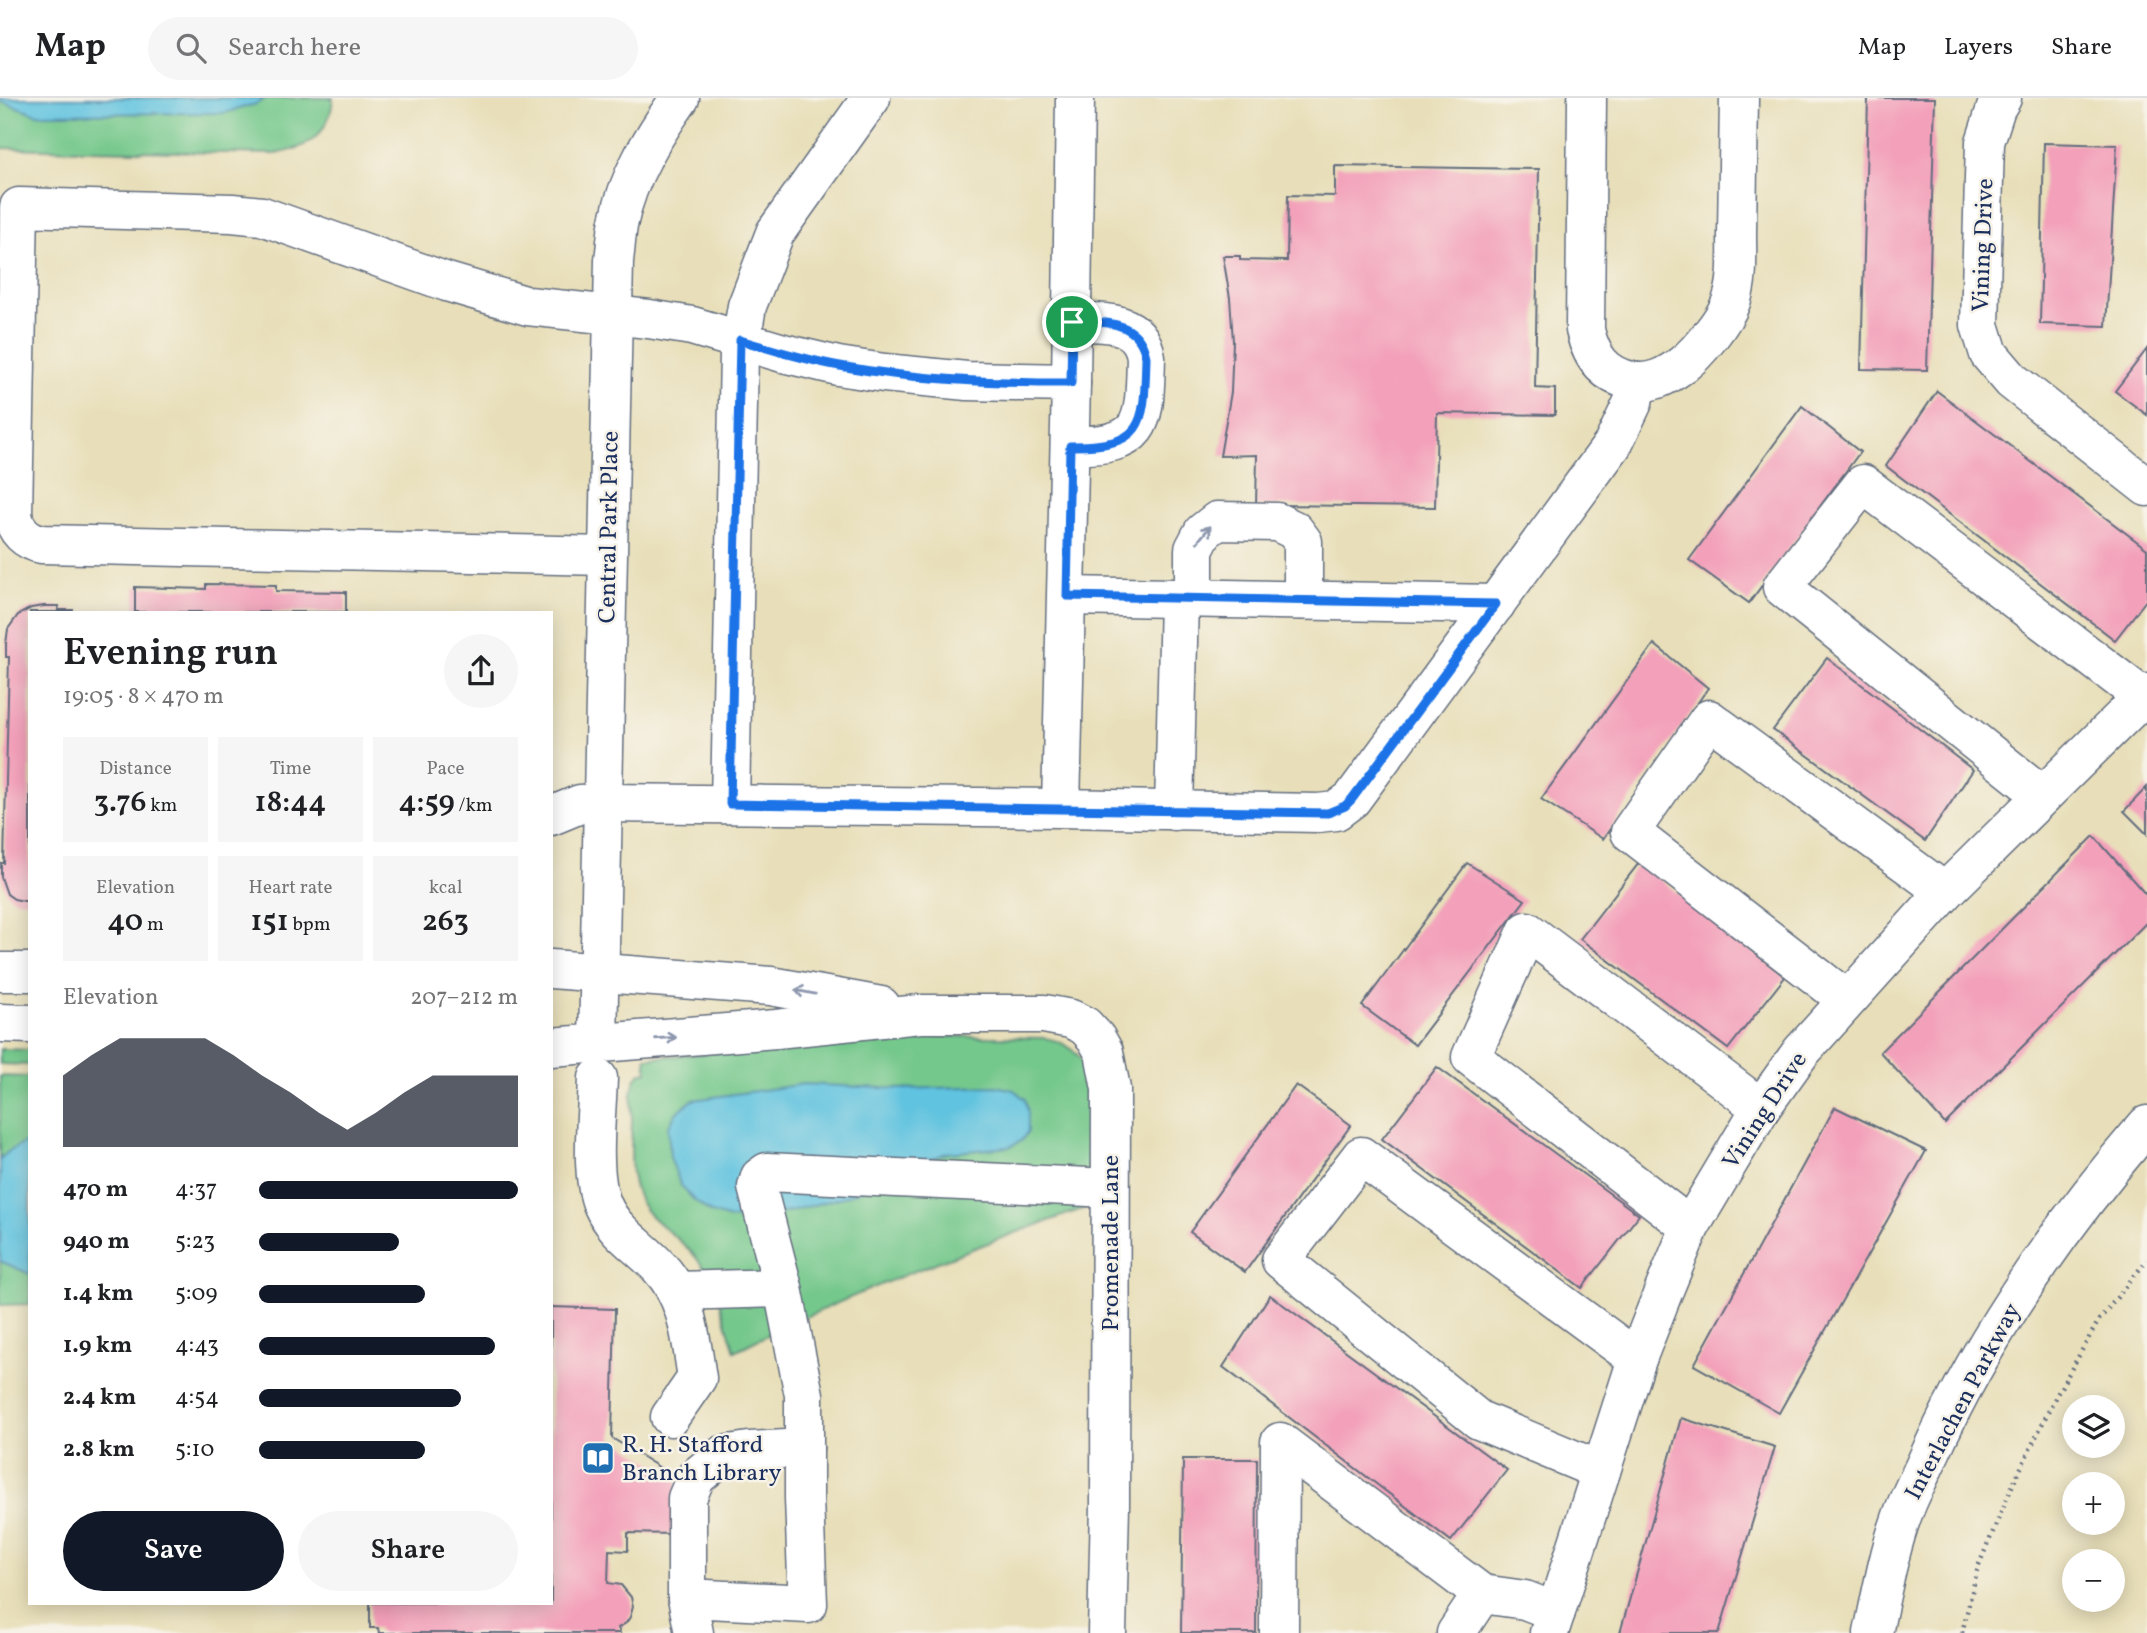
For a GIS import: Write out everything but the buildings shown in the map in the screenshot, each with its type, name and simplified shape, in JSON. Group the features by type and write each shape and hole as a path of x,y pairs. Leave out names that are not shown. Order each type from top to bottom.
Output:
{"street":[{"name":"Central Park Place","path":"677,1290 662,1270 619,1232 603,1205 596,1176 611,315 619,222 628,191 640,164 680,98"},
{"path":"730,804 740,340 747,306 775,233 871,98"},
{"path":"1061,807 1075,98"},
{"path":"1587,98 1585,330 1593,356 1602,366 1611,373 1646,383 1661,378 1686,362 1730,305 1736,276 1739,98"},
{"name":"Vining Drive","path":"2002,98 1985,142 1980,326 1989,354 2012,380 2147,487"},
{"path":"607,556 42,544 28,539 18,530 13,514 19,207 262,216 447,282 549,309 692,326 838,366 884,373 967,382 1071,383"},
{"path":"1070,446 1109,443 1121,439 1138,425 1144,406 1146,357 1136,335 1115,322 1072,322"},
{"path":"553,815 580,804 603,803 1061,807 1318,813 1336,811 1345,806 1613,444 1633,402 1637,382"},
{"path":"2042,795 1782,587 1863,484 2145,695"},
{"path":"1174,811 1186,599 1194,549 1203,532 1217,521 1277,522 1294,530 1303,542 1303,600"},
{"path":"1067,596 1496,604"},
{"name":"Vining Drive","path":"1553,1623 1637,1359 1690,1227 1761,1108 1801,1052 1846,999 1945,892 2145,695"},
{"path":"1846,999 1630,832 1709,719 1945,892"},
{"path":"1690,1227 1471,1056 1527,931 1761,1108"},
{"path":"553,969 600,971"},
{"name":"Promenade Lane","path":"600,971 771,986 920,1014"},
{"path":"0,972 28,972"},
{"name":"Promenade Lane","path":"598,1061 776,1030 920,1014 1044,1014 1071,1019 1085,1026 1104,1052 1111,1089 1107,1633"},
{"path":"0,1023 28,1024"},
{"path":"553,1048 598,1061"},
{"name":"Interlachen Parkway","path":"1873,1633 1900,1520 1941,1429 1983,1349 2034,1267 2094,1186 2147,1125"},
{"path":"1601,1471 1479,1420 1282,1260 1361,1156 1637,1359"},
{"path":"804,1448 723,1455 696,1477 687,1499 690,1615 808,1604 804,1395 783,1288 757,1187 760,1177 767,1172 1111,1188"},
{"path":"670,1417 697,1378 685,1315 677,1290 783,1288"},
{"path":"1279,1633 1280,1442 1482,1594 1525,1601 1553,1623"},
{"path":"1456,1633 1482,1594"}],"path":[{"path":"1962,1633 1978,1567 2014,1482 2055,1398 2099,1320 2147,1260"}],"green space":[{"path":"0,98 333,98 327,121 315,138 296,149 273,154 0,148"},
{"path":"930,1036 1045,1038 1074,1051 1086,1072 1089,1088 1088,1207 909,1273 821,1310 735,1351 719,1299 705,1270 687,1248 652,1217 634,1185 631,1159 632,1096 639,1074 647,1072 646,1058"},
{"path":"0,1049 28,1050 28,1065 0,1064"},
{"path":"0,1076 28,1077 28,1304 0,1305"}],"water":[{"path":"0,98 266,98 256,104 224,113 37,114 0,101"},
{"path":"804,1084 902,1089 996,1086 1014,1090 1025,1099 1028,1131 1021,1141 1009,1147 947,1153 909,1167 847,1196 768,1217 730,1219 711,1213 694,1200 681,1186 670,1157 668,1127 677,1112 693,1100"},
{"path":"28,1141 28,1273 0,1261 0,1159"}],"place":[{"name":"R. H. Stafford Branch Library","path":"598,1458"}],"route":[{"path":"1072,322 1115,322 1136,335 1146,357 1143,416 1138,425 1121,439 1109,443 1070,446 1067,596 1496,604 1352,799 1336,811 1318,813 730,804 740,340 838,366 884,373 967,382 1071,383 1072,322"}]}
